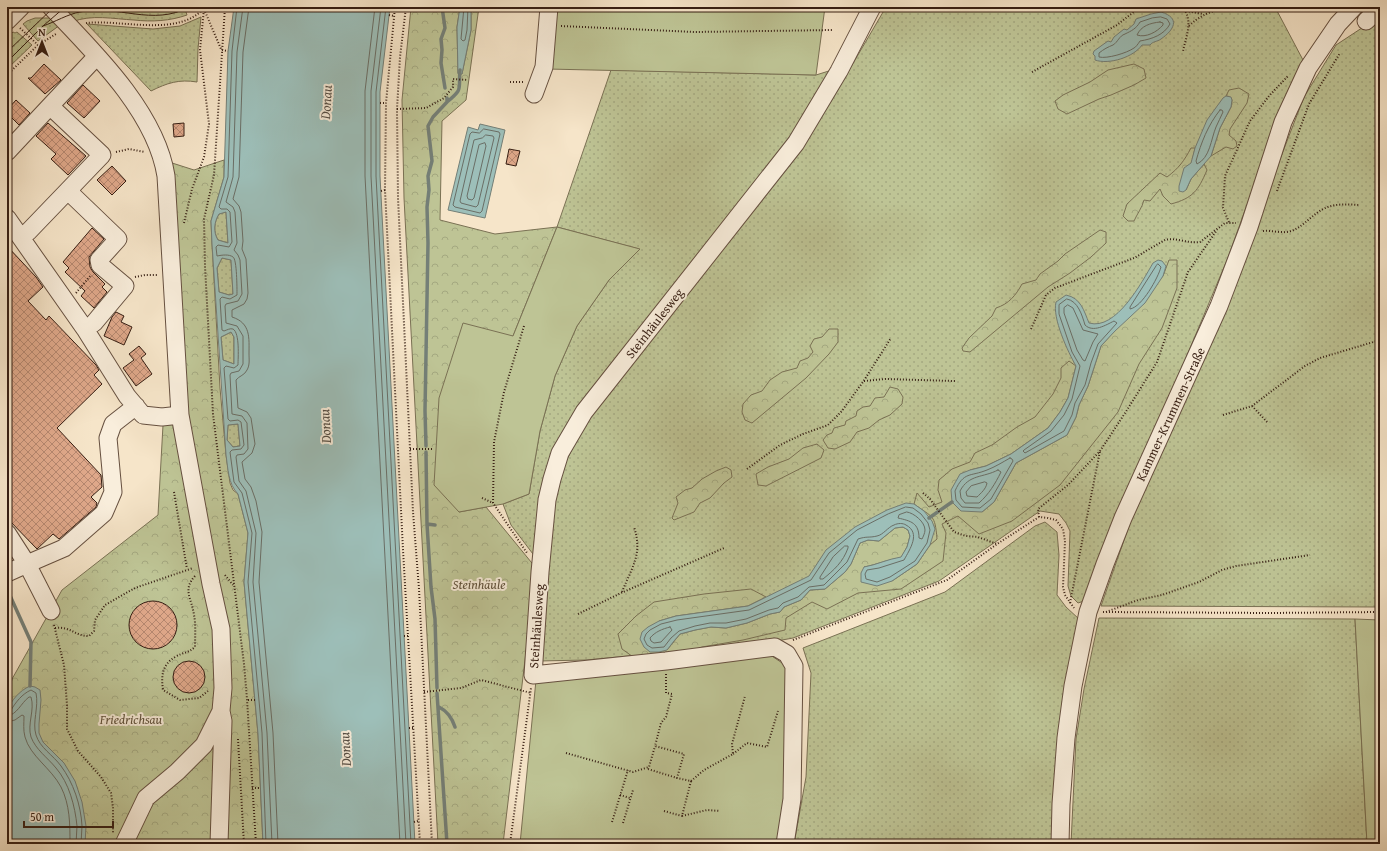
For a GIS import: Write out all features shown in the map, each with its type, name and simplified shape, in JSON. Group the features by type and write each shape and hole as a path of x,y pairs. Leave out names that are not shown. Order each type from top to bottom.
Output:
{"street":[{"path":"51,7 120,81 148,124 163,158 166,176 180,415 207,564 221,629 223,688 221,711 223,721 219,844"},
{"path":"534,94 544,67 549,7"},
{"name":"Steinhäulesweg","path":"775,647 666,661 533,675 540,572 547,500 560,453 584,412 796,143 839,70 872,7"},
{"name":"Kammer-Krummen-Straße","path":"1060,844 1061,804 1066,738 1073,686 1088,612 1123,518 1219,306 1284,122 1308,68 1338,24 1354,7"},
{"path":"1366,21 1380,8"},
{"path":"7,152 97,56"},
{"path":"28,232 102,155 50,106"},
{"path":"68,191 118,239 99,260 100,265 126,286 94,323"},
{"path":"7,218 86,329 127,396 143,415 180,415"},
{"path":"7,572 64,548 104,513 113,492 108,438 112,424 136,406"},
{"path":"7,533 27,564 51,611"},
{"path":"775,647 787,654 794,666 792,799 785,844"},
{"path":"118,840 146,798 177,772 204,745 221,711"}],"path":[{"path":"225,7 214,175 204,219 207,324 213,414 244,664 256,844"},
{"path":"395,7 386,103 386,190 389,279 403,550 420,844"},
{"path":"406,7 400,57 397,109 398,198 410,449 432,844"},
{"path":"1032,72 1117,25 1140,7"},
{"path":"1182,7 1186,10 1204,14"},
{"path":"7,76 38,45 70,26 97,21 158,26 178,23 197,15 205,8"},
{"path":"205,8 222,50"},
{"path":"184,227 192,189 204,157 209,124 200,50 205,8"},
{"path":"1189,26 1204,14 1220,9"},
{"path":"1183,51 1189,26 1186,10"},
{"path":"389,15 394,16"},
{"path":"12,16 38,45"},
{"path":"548,25 695,32 833,30"},
{"path":"222,50 228,51"},
{"path":"1274,198 1309,104 1340,53"},
{"path":"1229,222 1223,208 1226,176 1250,121 1268,96 1295,68 1308,68"},
{"path":"397,109 426,108 444,98 453,87 454,79 468,80"},
{"path":"380,103 386,103"},
{"path":"102,155 128,149 151,153 163,158"},
{"path":"381,191 386,190"},
{"path":"1262,231 1289,232 1298,228 1318,211 1329,206 1341,204 1359,205"},
{"path":"1030,329 1046,295 1055,288 1134,258 1170,238 1195,243 1200,242 1225,223 1233,222"},
{"path":"1039,517 1038,509 1068,484 1100,451 1158,362 1188,272 1219,228"},
{"path":"75,294 100,265"},
{"path":"126,286 134,277 145,275 172,275"},
{"path":"493,503 494,442 504,392 524,326"},
{"path":"747,469 780,445 803,434 828,426 864,382 891,338"},
{"path":"1223,415 1252,406 1305,366 1320,358 1380,340"},
{"path":"864,382 885,379 955,381"},
{"path":"1252,406 1268,423"},
{"path":"410,449 432,449"},
{"path":"1070,603 1100,451"},
{"path":"395,463 399,462"},
{"path":"118,840 110,793 101,777 78,751 67,729 64,665 55,628 64,627 81,636 89,636 94,631 95,620 105,605 135,588 186,570 174,492"},
{"path":"923,493 930,499 954,532 966,536 978,537 997,544"},
{"path":"482,498 493,503 527,554"},
{"path":"775,647 947,580 997,544 1039,517 1056,520 1063,529 1065,541 1064,595 1075,610"},
{"path":"622,592 638,554 638,538 634,526"},
{"path":"578,614 622,592 724,548"},
{"path":"1310,555 1236,566 1177,590 1138,600 1105,612 1380,612"},
{"path":"207,564 189,582 188,593 194,614 195,647 189,652 176,656 164,667 161,679 163,690 180,700 199,698 212,688 223,688"},
{"path":"224,574 234,586"},
{"path":"647,768 649,767 661,723 666,717 672,694 666,692 666,661"},
{"path":"238,664 244,664"},
{"name":"Steinhäulesweg","path":"510,844 533,675"},
{"path":"424,692 461,688 481,680 531,693"},
{"path":"733,754 732,744 745,696"},
{"path":"247,700 254,700"},
{"path":"682,816 691,781 704,770 733,754 747,743 767,747 780,708"},
{"path":"409,728 414,728"},
{"path":"238,736 244,844"},
{"path":"655,746 684,754 677,778"},
{"path":"566,753 633,772 647,768 691,781"},
{"path":"612,822 628,770"},
{"path":"252,788 260,788"},
{"path":"623,823 633,790"},
{"path":"620,795 630,798"},
{"path":"664,811 682,816 707,810 720,811"},
{"path":"414,822 418,821"}],"green space":[{"path":"58,7 188,7 185,9 187,15 168,20 147,21 87,18 72,22"},
{"name":"Steinhäule","path":"411,7 460,7 457,27 458,73 462,74 471,30 471,7 479,7 466,100 442,121 440,220 495,234 557,227 513,336 459,512 486,507 536,568 503,844 438,844 404,198 402,100"},
{"path":"554,7 825,7 816,75 547,69"},
{"path":"886,7 1275,7 1303,60 1289,89 1227,260 1084,601 1078,603 1071,596 1068,586 1070,531 1059,514 1040,511 939,581 793,638 766,643 586,660 539,661 557,479 587,420 772,183 831,101"},
{"path":"201,17 197,82 173,82 151,91 87,24 153,29 180,26"},
{"path":"35,18 49,18 60,25 38,41 23,24"},
{"path":"1377,18 1380,19 1380,607 1101,606 1130,523 1188,395 1257,230 1270,185 1304,97 1336,45"},
{"path":"13,32 17,32 32,45 7,69 7,38"},
{"path":"1134,64 1144,69 1146,78 1134,85 1067,114 1058,109 1055,101 1063,95 1090,82 1108,70"},
{"path":"611,70 816,75 832,70 790,139 580,407 536,558 511,525 503,504 529,494 540,431 555,376 577,326 609,280 639,249 557,227"},
{"path":"1239,88 1249,94 1247,103 1230,129 1229,135 1236,141 1237,146 1233,149 1226,147 1211,156 1220,128 1231,107 1232,100 1230,97 1226,96 1229,90"},
{"path":"1191,148 1195,148 1186,190 1191,179 1204,164 1207,170 1194,193 1185,199 1171,204 1163,196 1160,189 1150,201 1144,200 1134,221 1128,221 1123,216 1127,204 1160,173 1167,177 1171,174 1181,164"},
{"name":"Friedrichsau","path":"224,160 224,177 211,221 220,388 230,483 233,490 238,494 248,533 244,582 258,734 263,844 7,844 7,688 62,590 158,515 163,425 185,423 169,162 194,170"},
{"path":"226,212 228,243 218,240 215,230 216,220 219,214"},
{"path":"557,227 640,249 609,280 577,326 555,376 540,431 529,494 503,504 459,512 434,485 439,398 463,323 513,336"},
{"path":"1100,230 1106,232 1106,243 1091,257 1048,287 970,352 963,351 962,348 969,338 992,316 996,308 1012,299 1022,284 1036,280 1040,274 1065,254"},
{"path":"222,258 231,260 233,294 229,295 219,292 217,268"},
{"path":"1169,260 1177,260 1177,288 1162,328 1139,364 1118,412 1060,485 1012,521 979,534 958,516 942,524 946,533 943,561 901,589 858,593 827,609 812,602 786,618 785,630 743,640 702,647 677,657 636,659 622,649 618,634 636,616 654,602 704,594 751,589 766,597 748,606 676,616 659,621 667,650 680,634 711,627 726,628 780,612 784,607 801,600 810,590 825,589 845,572 851,564 860,543 868,540 879,541 895,528 903,527 908,530 910,536 907,547 901,558 864,567 892,581 917,564 930,545 937,539 932,517 914,504 917,493 929,507 942,502 938,490 939,480 952,469 970,462 975,453 992,445 1017,427 1035,417 1053,394 1061,378 1061,368 1069,361 1076,366 1068,398 1048,428 1011,454 986,466 970,470 982,512 994,502 1016,463 1067,435 1088,386 1101,346 1163,276"},
{"path":"829,329 838,329 838,342 829,354 806,378 752,423 745,420 742,412 743,404 751,395 762,391 770,380 782,372 797,368 800,361 808,358 813,352 810,346 814,339 822,337"},
{"path":"231,332 234,337 234,364 223,360 221,337"},
{"path":"890,387 898,389 903,397 902,404 890,415 879,420 869,428 857,432 850,442 835,449 828,448 823,440 827,435 832,433 834,428 845,425 846,421 856,416 857,411 863,407 870,406 875,398 884,397"},
{"path":"238,424 240,446 233,447 227,440 228,425"},
{"path":"817,444 824,450 821,458 766,486 758,485 756,474 768,467 789,459 803,448"},
{"path":"726,467 731,470 732,477 710,498 700,503 694,512 674,520 672,518 678,503 676,497 685,490 692,488 702,479"},
{"path":"1045,522 1057,532 1059,555 1057,595 1066,607 1079,619 1065,683 1059,736 1052,844 794,844 806,777 811,673 803,648 945,592 1035,526"},
{"path":"1099,618 1355,619 1367,844 1071,844 1076,739 1084,689"},
{"path":"1355,619 1380,620 1380,844 1367,844"},
{"path":"766,652 788,667 787,789 778,844 520,844 536,680"}],"water":[{"name":"Donau","path":"234,7 390,7 380,92 380,176 415,844 263,844 258,734 244,582 248,533 238,494 230,481 226,455 212,244 211,221 224,177 228,51","holes":["226,212 228,243 218,240 215,234 215,224 219,214","222,258 231,260 233,294 229,295 219,292 217,268","231,332 234,337 234,364 223,360 221,337","238,424 240,446 233,447 227,440 228,425"]},
{"path":"460,7 471,7 471,30 462,74 458,74 457,27"},
{"path":"1161,12 1171,17 1173,21 1172,28 1166,36 1150,45 1142,45 1133,53 1121,59 1114,61 1095,60 1095,56 1093,54 1094,51 1108,41 1111,42 1114,37 1124,29 1127,30 1134,24 1136,19"},
{"path":"1226,96 1231,97 1231,107 1220,128 1211,156 1191,179 1186,190 1183,192 1179,191 1184,168 1191,163 1195,148 1207,120"},
{"path":"480,124 505,130 485,218 448,210 468,127 478,130"},
{"path":"1158,260 1162,261 1166,266 1163,276 1145,303 1101,346 1088,386 1067,435 1016,463 994,502 982,512 961,511 952,502 951,490 960,474 986,466 1011,454 1048,428 1068,398 1076,366 1058,326 1055,309 1056,302 1066,295 1079,302 1089,323 1099,323 1109,320 1127,303 1153,263"},
{"path":"906,503 914,504 924,511 932,521 935,529 930,545 917,564 892,581 877,586 861,582 861,573 864,567 901,557 907,547 910,536 908,530 903,527 895,528 879,541 868,540 860,543 851,564 845,572 825,589 810,590 801,600 784,607 780,612 726,628 711,627 680,634 667,650 650,652 644,647 640,639 642,632 659,621 676,616 748,606 809,576 826,550 855,527 887,510"},
{"path":"30,686 40,690 41,700 39,733 43,742 64,763 75,781 82,802 86,826 85,844 7,844 7,710 16,696 22,690"}],"building":[{"path":"44,64 61,80 45,94 28,78 31,78"},
{"path":"83,85 100,101 84,118 67,103"},
{"path":"16,100 30,113 19,125 7,113 7,110"},
{"path":"48,123 86,156 68,175 51,159 56,154 36,136"},
{"path":"184,123 184,136 174,137 173,124"},
{"path":"509,149 520,151 516,166 506,164"},
{"path":"112,166 126,181 112,195 97,180"},
{"path":"92,228 104,239 89,257 90,267 105,284 102,287 107,292 94,308 81,296 85,291 65,272 69,268 63,262"},
{"path":"7,246 36,277 43,287 28,301 46,320 49,316 96,365 99,370 94,375 102,384 57,428 101,475 102,487 91,497 97,503 96,507 59,539 53,534 37,549 7,518"},
{"path":"116,312 124,316 121,322 132,327 124,345 104,336 112,317"},
{"path":"139,346 146,354 141,358 152,374 136,386 123,368 134,360 129,354"},
{"path":"153,601 162,603 170,608 175,616 177,625 175,634 170,642 162,647 153,649 144,647 136,642 131,634 129,625 131,616 136,608 144,603"},
{"path":"186,661 192,661 202,668 205,677 204,683 198,690 192,693 186,693 176,686 173,680 173,674 180,664"}],"waterway":[{"path":"442,7 445,28 441,39 441,63 445,88"},
{"path":"447,102 458,91 460,70"},
{"path":"426,446 427,207 429,190 428,176 432,161 428,126 433,117 447,102 447,98"},
{"path":"426,452 427,524 431,587 435,619 437,688"},
{"path":"929,518 952,502"},
{"path":"427,524 435,525"},
{"path":"7,589 31,642 30,686"},
{"path":"437,693 447,844"},
{"path":"439,707 449,715 455,727"}],"tram line":[{"path":"7,52 54,7"},
{"path":"7,62 43,26 65,7"},
{"path":"43,26 71,14 94,10 162,15 175,13 189,7"}]}
